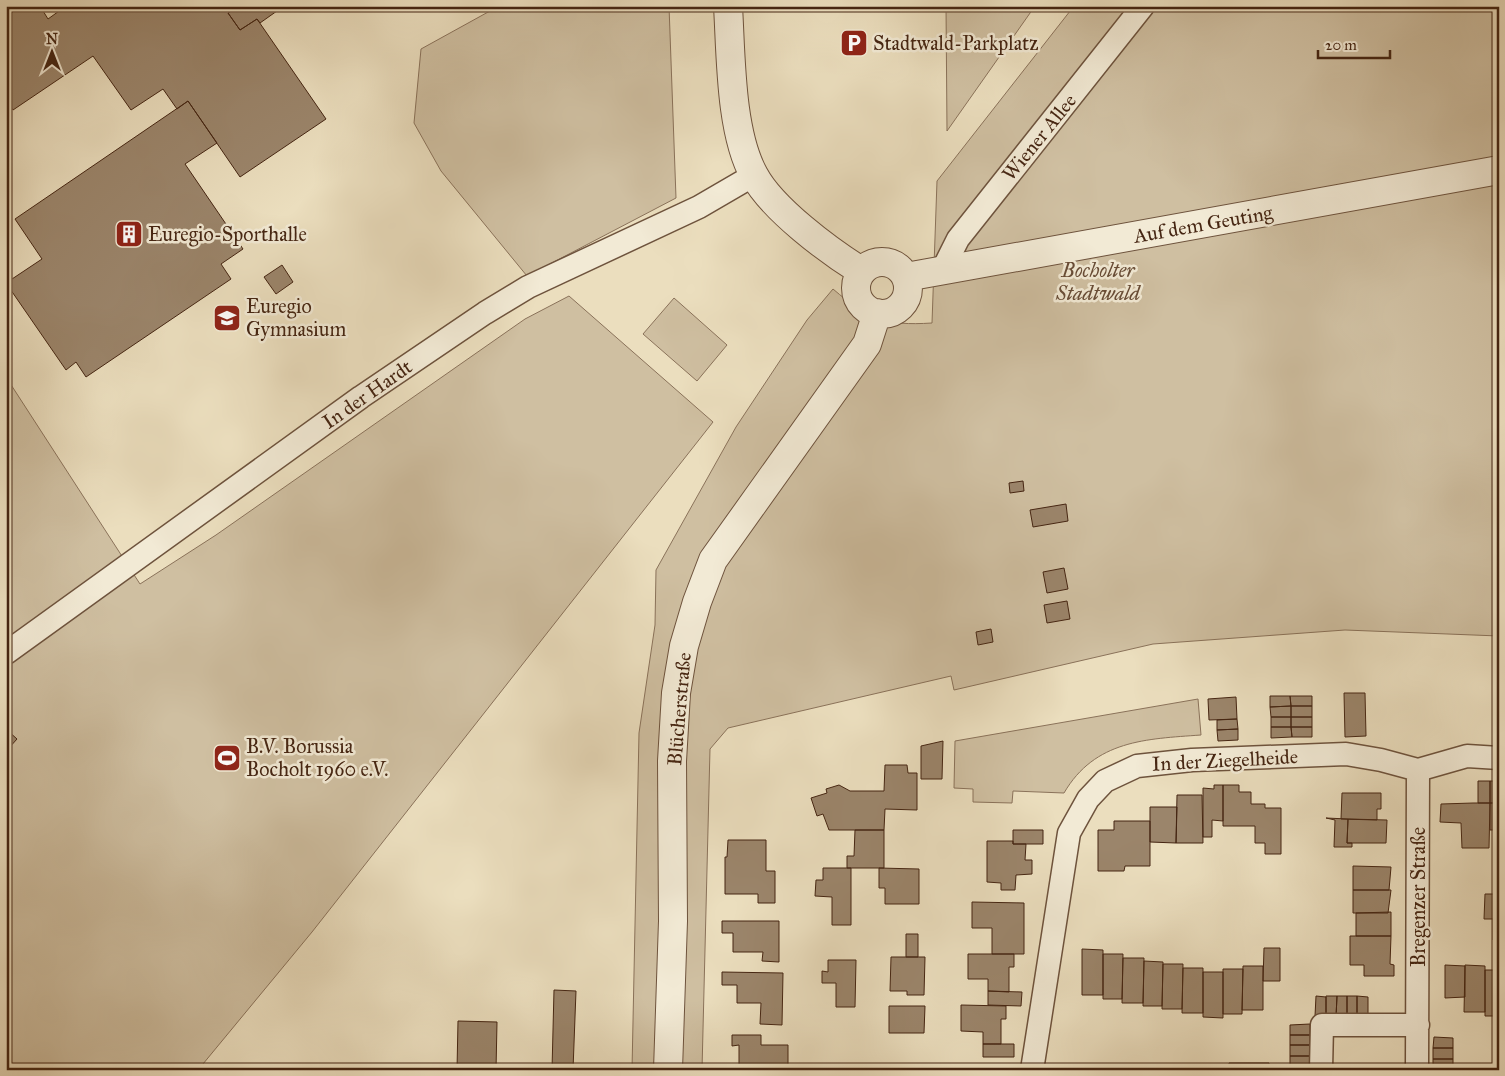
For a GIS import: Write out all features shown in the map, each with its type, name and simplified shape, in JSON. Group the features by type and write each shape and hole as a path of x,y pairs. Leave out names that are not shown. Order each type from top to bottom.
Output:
{"street":[{"path":"728,6 733,97 742,142 754,175 778,205 837,256 861,271"},
{"name":"Wiener Allee","path":"942,271 958,239 1143,6"},
{"name":"Auf dem Geuting","path":"906,278 1499,170"},
{"name":"In der Hardt","path":"6,653 361,397 485,313 528,287 699,207 754,175"},
{"path":"883,261 892,263 902,270 906,278 908,292 900,307 892,312 877,313 862,305 858,298 856,289 861,271 871,264 883,261"},
{"name":"Blücherstraße","path":"668,1070 673,921 672,761 676,693 684,646 697,602 713,560 867,344 877,313"},
{"name":"In der Ziegelheide","path":"1032,1070 1070,833 1088,799 1105,781 1137,766 1192,760 1346,754 1381,760 1418,770"},
{"path":"1418,770 1467,756 1499,758"},
{"name":"Bregenzer Straße","path":"1417,1070 1418,770"},
{"path":"1321,1070 1322,1025 1418,1025"}],"green space":[{"path":"499,6 669,6 676,198 527,276 441,171 414,123 421,49"},
{"path":"946,6 1035,6 947,131"},
{"name":"Bocholter Stadtwald","path":"1074,6 1499,6 1499,636 1345,630 1153,644 954,690 951,676 728,728 710,749 702,1070 632,1070 639,733 655,625 656,570 736,427 807,320 833,289 867,314 878,318 902,323 932,323 937,181"},
{"name":"B.V. Borussia Bocholt 1960 e.V.","path":"569,296 713,422 312,932 198,1070 6,1070 6,377 140,584 216,535 525,319"},
{"path":"674,298 727,345 697,381 643,334"},
{"path":"1198,699 1201,735 1142,741 1106,752 1077,775 1064,793 1013,791 1012,803 973,802 973,789 954,788 955,741"}],"building":[{"path":"6,6 40,6 48,19 66,6 239,6 228,13 240,30 257,19 326,119 240,177 188,101 177,109 163,89 131,110 93,56 13,110 6,100"},
{"path":"239,6 284,6 260,23 257,19 240,30 228,13"},
{"name":"Euregio-Sporthalle","path":"188,101 217,143 185,164 243,249 221,264 231,279 86,377 76,362 66,370 6,283 42,259 15,219"},
{"path":"282,265 293,282 276,294 264,277"},
{"path":"1023,481 1024,491 1010,493 1009,483"},
{"path":"1066,504 1068,521 1033,527 1030,510"},
{"path":"1064,568 1068,589 1047,593 1043,572"},
{"path":"1067,601 1070,619 1047,623 1044,605"},
{"path":"991,629 993,642 978,645 976,632"},
{"path":"1344,693 1365,693 1366,736 1345,737"},
{"path":"1270,696 1290,696 1291,706 1270,707"},
{"path":"1290,696 1312,696 1312,706 1291,706"},
{"path":"1236,697 1237,719 1209,720 1208,699"},
{"path":"1495,702 1499,703 1499,735 1494,734"},
{"path":"1291,706 1312,706 1312,717 1291,717"},
{"path":"1291,706 1291,717 1271,717 1270,707"},
{"path":"1271,717 1291,717 1291,727 1271,727"},
{"path":"1291,717 1312,717 1312,727 1291,727"},
{"path":"1237,719 1238,729 1217,730 1217,720"},
{"path":"1271,727 1291,727 1292,737 1271,738"},
{"path":"1291,727 1312,727 1312,737 1292,737"},
{"path":"1238,729 1238,740 1218,741 1217,730"},
{"path":"7,730 17,739 8,749 6,748"},
{"path":"943,741 942,779 921,779 921,746"},
{"path":"885,765 907,765 908,773 917,773 917,810 885,809 884,830 829,830 823,814 817,816 811,798 827,793 826,789 839,785 850,791 884,791"},
{"path":"1478,781 1490,781 1490,803 1478,803"},
{"path":"1490,781 1499,781 1499,803 1490,803"},
{"path":"1214,785 1223,785 1223,821 1212,820 1212,837 1203,837 1203,788 1214,789"},
{"path":"1223,785 1239,785 1239,792 1251,792 1251,804 1265,804 1265,808 1281,808 1281,854 1265,854 1265,843 1255,843 1255,826 1223,826"},
{"path":"1342,793 1381,793 1381,809 1377,809 1377,820 1341,819"},
{"path":"1177,795 1202,795 1203,843 1176,843"},
{"path":"1490,803 1489,848 1462,848 1461,823 1440,822 1441,804"},
{"path":"1490,803 1499,803 1499,830 1490,830"},
{"path":"1150,807 1177,807 1176,843 1150,842"},
{"path":"1326,818 1348,819 1347,843 1352,843 1352,847 1334,847 1335,820"},
{"path":"1348,819 1387,820 1386,843 1347,843"},
{"path":"1114,821 1150,821 1150,866 1125,866 1124,871 1098,871 1098,830 1114,830"},
{"path":"855,830 884,830 884,868 847,868 847,856 854,856"},
{"path":"1013,830 1043,830 1043,844 1013,844"},
{"path":"728,840 766,840 766,871 775,871 775,903 758,903 758,894 725,894 725,857 727,857"},
{"path":"987,841 1013,841 1013,844 1026,844 1025,860 1032,860 1032,874 1016,875 1015,890 1001,890 1001,883 987,882"},
{"path":"1353,866 1391,867 1389,890 1353,890"},
{"path":"823,868 851,868 851,925 832,925 832,897 815,896 816,880 823,880"},
{"path":"879,868 919,869 919,904 885,904 885,888 879,888"},
{"path":"1353,890 1391,890 1388,913 1353,913"},
{"path":"1485,894 1499,894 1499,940 1493,940 1493,919 1484,919"},
{"path":"972,902 1024,903 1024,954 992,954 992,928 972,928"},
{"path":"1391,912 1391,936 1356,936 1356,913"},
{"path":"722,921 779,921 779,962 762,961 763,952 733,952 733,933 722,933"},
{"path":"906,934 918,934 918,957 906,957"},
{"path":"1350,936 1391,936 1390,964 1394,965 1394,976 1364,976 1364,965 1350,965"},
{"path":"1264,948 1280,948 1280,981 1263,981"},
{"path":"1082,949 1103,950 1103,995 1082,995"},
{"path":"968,954 1014,954 1014,967 1009,967 1009,992 988,991 988,979 968,979"},
{"path":"1103,954 1123,954 1122,999 1103,999"},
{"path":"891,957 925,957 924,995 907,995 907,991 890,991"},
{"path":"1123,958 1144,958 1143,1003 1122,1003"},
{"path":"828,960 856,960 855,1007 836,1007 836,983 822,983 822,971 828,972"},
{"path":"1144,961 1163,962 1162,1006 1143,1006"},
{"path":"1163,964 1183,964 1182,1009 1162,1009"},
{"path":"1445,965 1465,966 1465,997 1445,998"},
{"path":"1465,965 1485,966 1485,1012 1464,1012"},
{"path":"1243,966 1263,966 1263,1010 1242,1010"},
{"path":"1183,968 1203,968 1203,1013 1182,1013"},
{"path":"1223,969 1243,969 1242,1014 1223,1014"},
{"path":"1485,970 1499,970 1499,1016 1485,1016"},
{"path":"722,972 783,973 782,1025 760,1024 761,1003 737,1003 737,985 722,985"},
{"path":"1203,972 1223,972 1223,1018 1203,1017"},
{"path":"554,990 576,991 573,1070 552,1070"},
{"path":"988,991 1022,992 1021,1006 988,1005"},
{"path":"1316,996 1326,997 1326,1016 1315,1016"},
{"path":"1326,996 1337,996 1336,1017 1326,1016"},
{"path":"1337,996 1347,996 1347,1017 1336,1017"},
{"path":"1347,996 1357,996 1357,1017 1347,1017"},
{"path":"1357,996 1368,997 1368,1017 1357,1017"},
{"path":"961,1005 1006,1006 1006,1019 1001,1019 1001,1044 983,1044 983,1032 961,1031"},
{"path":"889,1006 925,1006 924,1033 889,1033"},
{"path":"458,1021 497,1022 496,1070 457,1070"},
{"path":"1310,1024 1310,1035 1290,1035 1290,1025"},
{"path":"732,1035 761,1035 761,1045 788,1045 788,1070 739,1070 739,1045 732,1046"},
{"path":"1290,1035 1310,1035 1310,1045 1290,1045"},
{"path":"1434,1037 1453,1038 1453,1048 1433,1048"},
{"path":"983,1044 1014,1044 1014,1057 983,1057"},
{"path":"1290,1045 1310,1045 1310,1056 1290,1056"},
{"path":"1433,1048 1453,1048 1453,1059 1433,1059"},
{"path":"1290,1056 1310,1056 1310,1068 1290,1067"},
{"path":"1433,1059 1453,1059 1453,1070 1433,1069"},
{"path":"1229,1063 1269,1063 1269,1070 1229,1070"},
{"path":"1067,1065 1077,1065 1077,1070 1067,1070"},
{"path":"1077,1065 1088,1065 1088,1070 1077,1070"},
{"path":"1088,1065 1098,1065 1098,1070 1088,1070"},
{"path":"1098,1065 1109,1065 1109,1070 1098,1070"},
{"path":"1109,1065 1119,1066 1119,1070 1109,1070"},
{"path":"1119,1066 1130,1066 1130,1070 1119,1070"},
{"path":"1130,1066 1140,1066 1140,1070 1130,1070"},
{"path":"1140,1066 1151,1066 1151,1070 1140,1070"},
{"path":"1151,1066 1161,1066 1161,1070 1151,1070"},
{"path":"1290,1067 1310,1068 1310,1070 1290,1070"},
{"path":"980,1068 1006,1068 1006,1070 980,1070"}],"place":[{"name":"Stadtwald-Parkplatz","path":"854,43"},
{"name":"Euregio-Sporthalle","path":"129,234"},
{"name":"Euregio Gymnasium","path":"227,318"},
{"name":"B.V. Borussia Bocholt 1960 e.V.","path":"227,758"}]}
